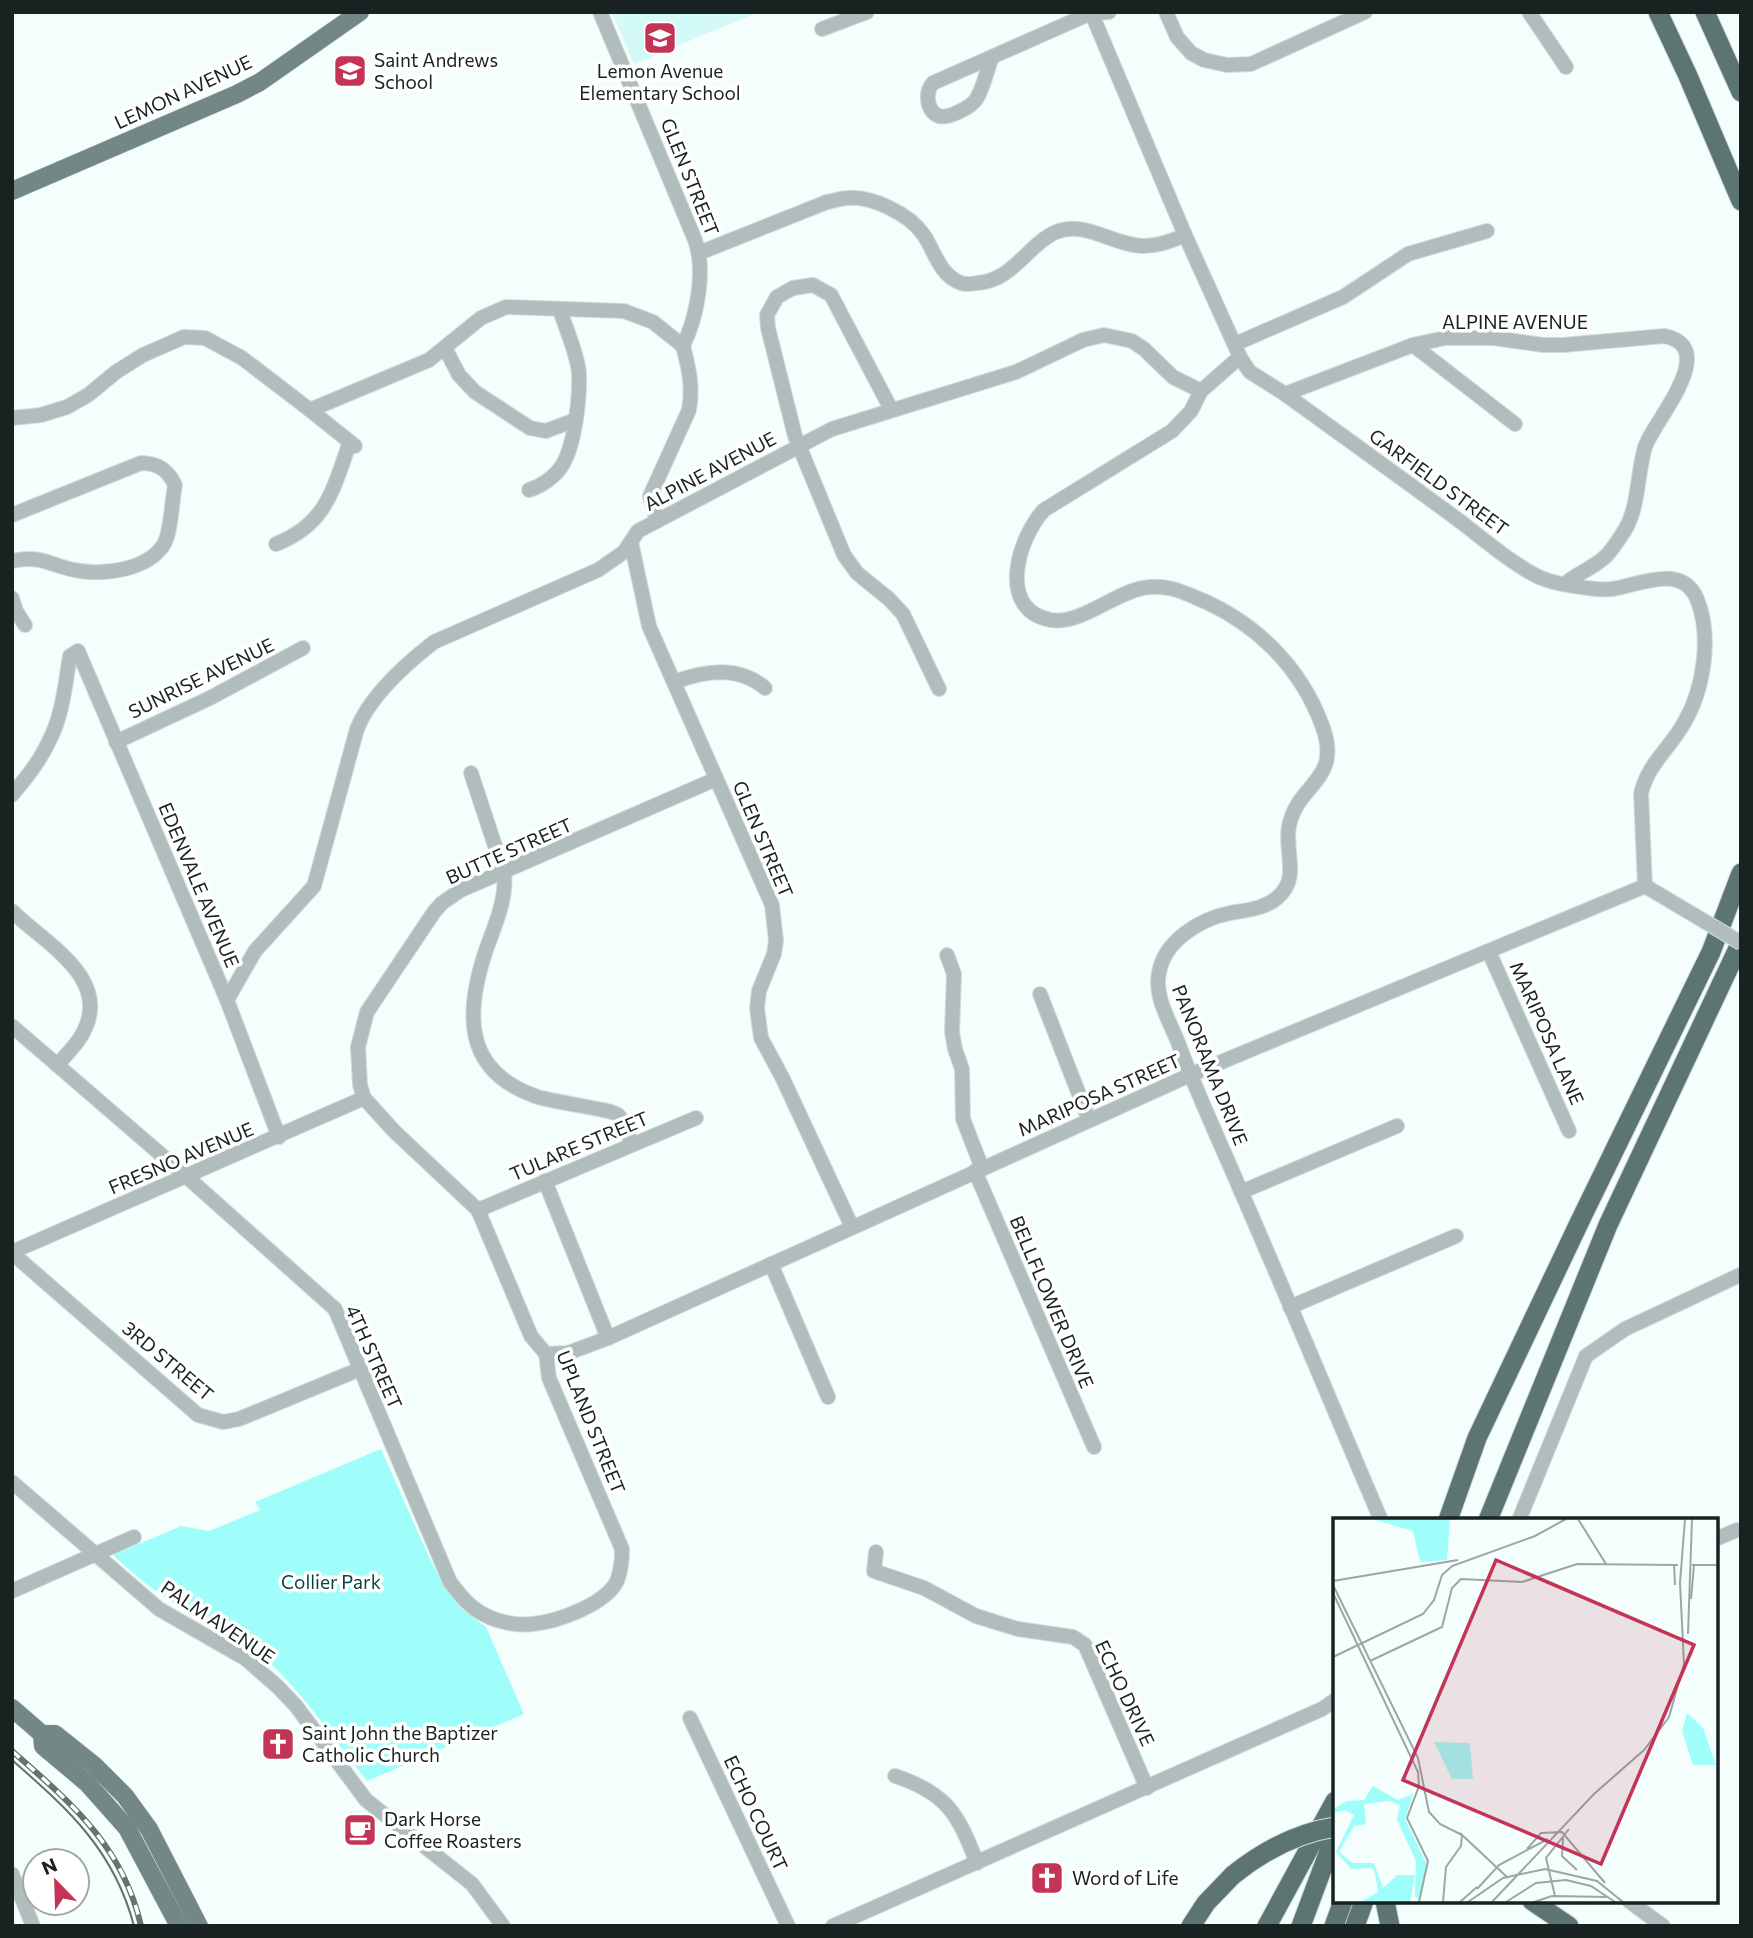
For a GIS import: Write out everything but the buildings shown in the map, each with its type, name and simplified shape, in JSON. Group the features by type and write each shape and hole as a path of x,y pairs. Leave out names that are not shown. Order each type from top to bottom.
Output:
{"highway":[{"path":"1658,12 1741,201"},
{"path":"1705,12 1741,92"},
{"path":"1449,1518 1477,1438 1711,952 1741,873"},
{"path":"1489,1518 1608,1225 1741,943"},
{"path":"1268,1926 1333,1805"},
{"path":"1191,1926 1206,1903 1233,1875 1273,1847 1314,1831 1333,1828"},
{"path":"1301,1926 1333,1840"},
{"path":"1334,1926 1342,1903"},
{"path":"1355,1926 1363,1903"},
{"path":"1385,1903 1390,1926"},
{"path":"1535,1903 1569,1926"}],"main road":[{"name":"LEMON AVENUE","path":"12,191 237,94 260,82 360,12"},
{"path":"12,1708 42,1734 55,1734 95,1766 125,1796 149,1829 199,1926"},
{"path":"42,1734 43,1746 87,1783 127,1828 179,1926"}],"street":[{"name":"GLEN STREET","path":"600,12 699,253 701,267 698,288 690,330 683,346"},
{"path":"822,29 867,12"},
{"path":"992,57 978,97 972,105 946,116 939,116 932,110 927,96 933,83 1091,13 1109,12"},
{"path":"1166,12 1177,37 1191,53 1204,60 1227,65 1251,64 1365,12"},
{"path":"1529,12 1566,67"},
{"name":"GARFIELD STREET","path":"1091,13 1185,235 1241,359 1250,372 1286,394 1543,579 1609,590 1671,578 1686,585 1697,598 1705,648 1693,705 1684,723 1648,772 1641,794 1644,886"},
{"path":"699,253 827,202 847,198 862,200 904,214 922,232 944,271 962,284 987,283 1000,277 1055,233 1072,228 1143,246 1167,243 1185,235"},
{"path":"1235,344 1343,297 1408,254 1487,231"},
{"path":"891,409 831,295 813,285 787,290 772,303 767,321 799,446 844,555 857,573 903,614 939,689"},
{"path":"310,410 429,360 481,318 499,309 513,306 560,310 615,309 633,313 653,321 683,346 691,373 689,410 650,496 657,521"},
{"path":"529,489 537,487 557,473 564,463 575,420 579,371 560,310"},
{"name":"ALPINE AVENUE","path":"227,1000 256,951 314,886 357,729 369,706 420,652 434,642 598,570 624,552 638,531 838,426 1016,372 1083,340 1104,335 1132,341 1173,377 1201,391"},
{"name":"ALPINE AVENUE","path":"1286,394 1413,345 1445,338 1494,338 1543,345 1664,336 1674,339 1683,347 1687,357 1686,367 1680,386 1646,445 1631,519 1605,557 1566,583"},
{"path":"12,418 41,415 67,407 143,355 184,337 205,338 242,358 353,444 322,512 300,533 276,544"},
{"path":"1413,345 1515,424"},
{"path":"445,348 459,375 475,392 530,428 546,431 575,420"},
{"path":"1201,391 1241,359"},
{"name":"PANORAMA DRIVE","path":"1201,391 1191,411 1172,430 1044,510 1035,521 1019,556 1016,576 1019,592 1030,608 1041,617 1055,620 1074,617 1144,587 1173,588 1210,603 1241,620 1276,652 1299,681 1322,725 1329,749 1328,757 1322,773 1301,801 1291,821 1291,878 1285,889 1266,905 1216,917 1196,926 1172,947 1161,964 1159,995 1190,1076 1380,1518"},
{"path":"12,515 141,463 153,464 163,469 175,485 166,542 154,555 139,564 113,571 82,572 30,557 12,561"},
{"name":"GLEN STREET","path":"631,542 649,626 772,905 776,941 757,1008 761,1038 852,1227"},
{"path":"12,598 25,625"},
{"name":"SUNRISE AVENUE","path":"116,742 210,698 303,649"},
{"name":"EDENVALE AVENUE","path":"12,795 51,739 62,706 70,656 78,652 227,1000 279,1137"},
{"path":"674,681 698,673 718,671 754,679 765,688"},
{"path":"471,773 504,873 506,888 475,993 474,1020 478,1049 488,1066 500,1077 535,1096 614,1112 621,1119 632,1144"},
{"name":"BUTTE STREET","path":"364,1098 358,1073 358,1047 363,1023 373,1001 396,972 442,903 461,890 716,779"},
{"path":"1644,886 1741,943"},
{"name":"MARIPOSA STREET","path":"546,1354 568,1353 608,1338 1089,1120 1644,886"},
{"path":"12,911 78,970 89,992 90,1009 85,1031 57,1065"},
{"name":"MARIPOSA LANE","path":"1489,952 1569,1131"},
{"name":"BELLFLOWER DRIVE","path":"947,955 954,974 952,1032 962,1069 963,1119 979,1170 1094,1447"},
{"path":"1040,994 1089,1120"},
{"name":"4TH STREET","path":"12,1026 335,1309 450,1582 467,1602 486,1616 532,1625 547,1622 598,1601"},
{"name":"FRESNO AVENUE","path":"12,1253 364,1098"},
{"name":"UPLAND STREET","path":"364,1098 394,1131 478,1210 531,1336 546,1354 549,1378 622,1549 622,1564 616,1582 598,1601"},
{"name":"TULARE STREET","path":"478,1210 696,1118"},
{"path":"1241,1192 1397,1126"},
{"path":"545,1181 608,1338"},
{"path":"1290,1307 1456,1236"},
{"name":"3RD STREET","path":"12,1253 198,1415 223,1422 239,1419 360,1369"},
{"path":"771,1264 828,1397"},
{"path":"1520,1518 1586,1356 1625,1329 1740,1275"},
{"name":"PALM AVENUE","path":"12,1482 159,1609 246,1659 278,1687 296,1706 366,1800 472,1884 503,1926"},
{"path":"1718,1538 1737,1530"},
{"path":"12,1591 134,1537"},
{"name":"ECHO DRIVE","path":"876,1552 874,1571 924,1588 976,1616 1018,1629 1073,1637 1086,1645 1147,1788"},
{"path":"833,1926 1147,1788 1208,1758 1322,1709 1333,1701"},
{"name":"ECHO COURT","path":"690,1718 788,1926"},
{"path":"895,1776 918,1784 943,1801 960,1824 977,1863"},
{"path":"12,1874 33,1926"},
{"path":"1632,1903 1663,1926"}],"shaded area":[{"name":"Lemon Avenue Elementary School","path":"612,12 759,12 634,64"}],"green space":[{"name":"Collier Park","path":"381,1449 447,1591 462,1609 486,1627 524,1714 367,1781 301,1696 271,1664 241,1640 162,1596 113,1555 181,1526 209,1531 260,1510 255,1502"}],"tram line":[{"path":"12,1760 70,1814 102,1853 115,1875 134,1926"}],"railway":[{"path":"12,1751 74,1808 108,1849 122,1872 141,1926"}],"place":[{"name":"Lemon Avenue Elementary School","path":"660,38"},
{"name":"Saint Andrews School","path":"350,71"},
{"name":"Saint John the Baptizer Catholic Church","path":"278,1744"},
{"name":"Dark Horse Coffee Roasters","path":"360,1830"},
{"name":"Word of Life","path":"1047,1878"}]}
